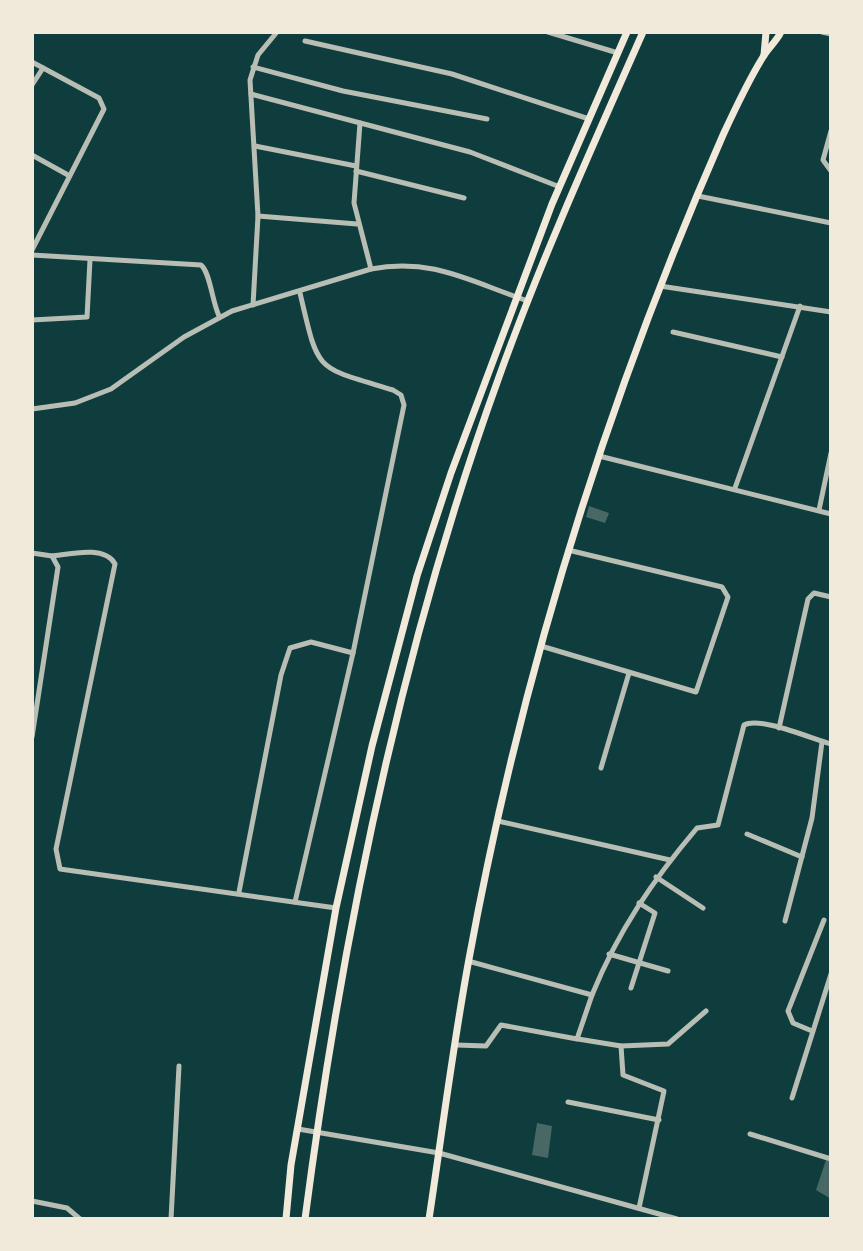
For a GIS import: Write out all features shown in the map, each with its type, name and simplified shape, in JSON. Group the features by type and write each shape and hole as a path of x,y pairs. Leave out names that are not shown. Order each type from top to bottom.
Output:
{"main road":[{"path":"286,1219 298,1129 336,908 372,746 417,576 451,473 517,298 560,187 627,32"},
{"path":"305,1219 333,1026 366,857 426,607 498,378 643,32"},
{"path":"764,55 766,32"},
{"path":"429,1219 468,961 497,821 540,646 568,550 659,285 725,132 764,55 781,32"}],"street":[{"path":"253,305 258,216 251,94 253,67 277,32"},
{"path":"548,32 618,53"},
{"path":"822,32 831,34"},
{"path":"305,41 452,74 589,119"},
{"path":"32,62 103,103 102,114 68,175 32,252 90,260 201,265 208,274 211,299 219,316"},
{"path":"253,67 343,91 487,119"},
{"path":"32,85 43,68"},
{"path":"251,94 470,152 560,187"},
{"path":"360,123 356,169 357,224 371,269"},
{"path":"831,131 823,160 831,171"},
{"path":"255,146 464,198"},
{"path":"32,155 68,175"},
{"path":"698,196 831,223"},
{"path":"258,216 357,224"},
{"path":"32,320 87,317 90,260"},
{"path":"32,409 75,403 111,389 219,316 394,264 436,267 529,301"},
{"path":"659,285 831,312"},
{"path":"295,902 353,653 404,405 401,395 393,390 326,367 313,349 300,293"},
{"path":"735,488 800,306"},
{"path":"673,332 782,357"},
{"path":"819,510 831,453"},
{"path":"599,456 831,514"},
{"path":"540,646 696,692 728,592 722,587 568,550"},
{"path":"32,553 52,556 95,554 107,556 115,564 56,849 56,863 67,872 239,892 336,908"},
{"path":"32,737 58,567 52,556"},
{"path":"779,728 808,599 814,593 831,597"},
{"path":"239,892 281,675 290,648 311,642 353,653"},
{"path":"601,768 629,673"},
{"path":"577,1039 609,954 656,877 697,828 718,825 744,725 751,722 779,728 831,744"},
{"path":"785,921 812,818 822,742"},
{"path":"497,821 670,860"},
{"path":"747,834 802,857"},
{"path":"656,877 703,908"},
{"path":"631,988 655,913 639,903"},
{"path":"812,1031 789,1020 788,1011 824,920"},
{"path":"609,954 668,971"},
{"path":"468,961 592,995"},
{"path":"792,1098 831,974"},
{"path":"456,1045 486,1046 501,1025 621,1046 668,1044 706,1011"},
{"path":"621,1046 623,1075 664,1091 639,1208"},
{"path":"171,1219 179,1066"},
{"path":"568,1102 659,1120"},
{"path":"298,1129 439,1153 677,1219"},
{"path":"750,1134 831,1159"},
{"path":"32,1201 67,1208 80,1219"}],"building":[{"path":"589,506 609,513 605,523 586,517"},
{"path":"537,1123 552,1126 548,1158 532,1155"},
{"path":"826,1160 831,1162 831,1199 816,1190"}]}
